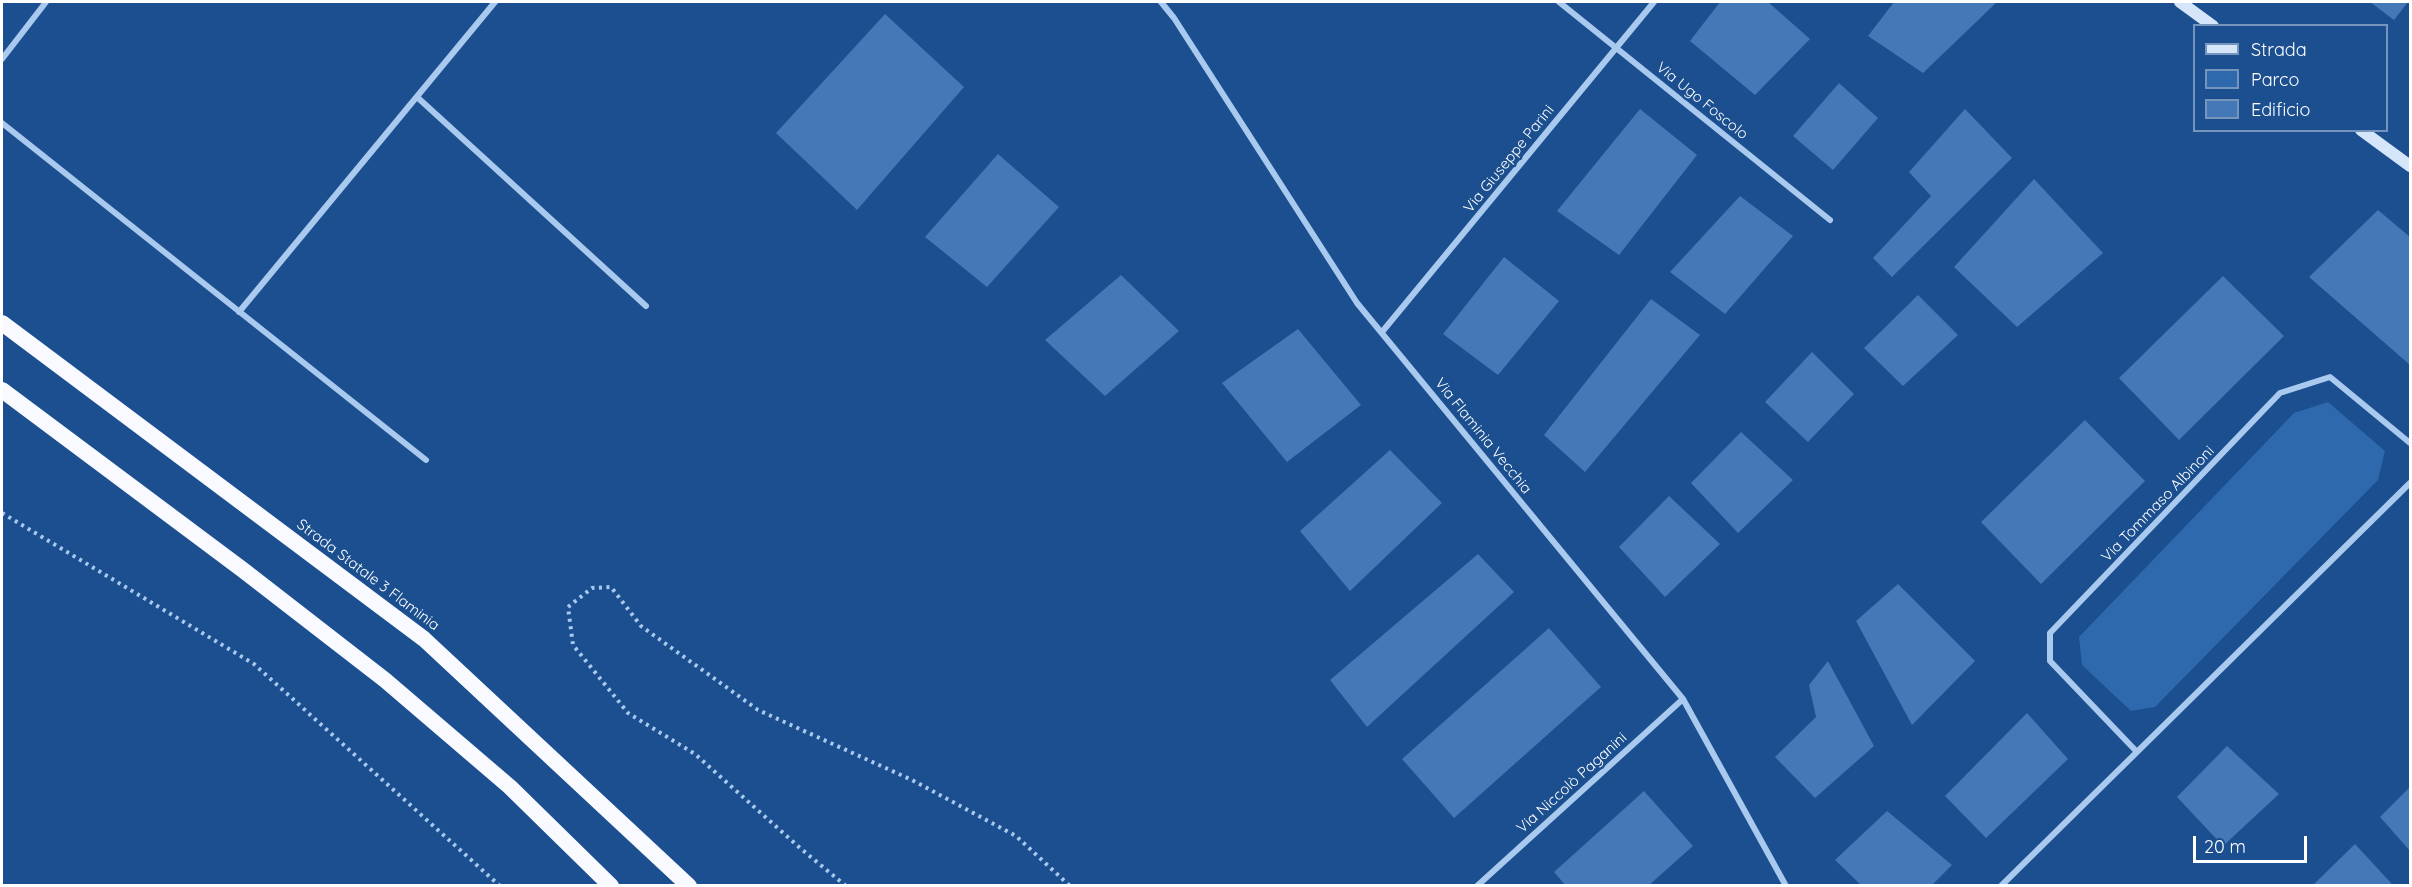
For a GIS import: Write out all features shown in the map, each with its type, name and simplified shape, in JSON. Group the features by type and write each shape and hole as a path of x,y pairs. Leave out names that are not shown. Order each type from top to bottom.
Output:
{"highway":[{"name":"Strada Statale 3 Flaminia","path":"2,323 424,639 689,885"},
{"path":"2,390 243,570 384,680 510,787 611,885"}],"main road":[{"path":"2180,2 2211,24"},
{"path":"2364,132 2410,166"}],"street":[{"path":"2,59 46,2"},
{"path":"239,312 495,2"},
{"name":"Via Flaminia Vecchia","path":"1161,2 1174,18 1357,303 1683,699 1786,885"},
{"name":"Via Ugo Foscolo","path":"1559,2 1830,220"},
{"name":"Via Giuseppe Parini","path":"1382,332 1654,2"},
{"path":"417,97 646,306"},
{"path":"2,123 426,460"},
{"name":"Via Tommaso Albinoni","path":"2137,752 2050,661 2050,633 2280,393 2330,376 2410,443"},
{"path":"2001,885 2410,483"},
{"name":"Via Niccolò Paganini","path":"1477,885 1683,699"}],"path":[{"path":"2,513 254,664 500,885"},
{"path":"846,885 800,848 695,754 628,713 573,645 568,607 592,588 611,587 641,626 758,710 912,780 1016,836 1070,885"}],"green space":[{"path":"2328,402 2385,451 2378,480 2155,707 2131,711 2082,665 2079,637 2294,413"}],"building":[{"path":"1720,2 1768,2 1810,39 1755,95 1690,41"},
{"path":"1894,2 1997,2 1923,73 1868,36"},
{"path":"2370,2 2408,2 2394,20"},
{"path":"885,14 964,87 857,210 776,133"},
{"path":"1839,83 1878,118 1833,170 1793,136"},
{"path":"1640,109 1697,155 1619,255 1557,211"},
{"path":"1965,109 2012,158 1892,277 1873,258 1931,196 1909,172"},
{"path":"998,154 1059,207 987,287 925,237"},
{"path":"2034,179 2103,253 2017,327 1954,267"},
{"path":"1740,196 1793,236 1725,314 1670,272"},
{"path":"2378,210 2410,237 2410,365 2309,277"},
{"path":"1504,257 1559,301 1498,375 1443,334"},
{"path":"1121,275 1179,331 1105,396 1045,340"},
{"path":"2223,276 2284,336 2179,440 2119,378"},
{"path":"1918,295 1958,335 1903,386 1864,348"},
{"path":"1651,299 1700,335 1585,472 1544,435"},
{"path":"1298,329 1361,405 1287,462 1222,383"},
{"path":"1812,352 1854,394 1808,442 1765,402"},
{"path":"2085,420 2145,481 2041,584 1981,522"},
{"path":"1741,432 1793,480 1738,533 1691,483"},
{"path":"1390,450 1442,503 1350,591 1300,531"},
{"path":"1669,496 1720,544 1665,597 1619,547"},
{"path":"1478,554 1514,592 1367,727 1330,680"},
{"path":"1898,584 1975,661 1912,725 1856,621"},
{"path":"1549,628 1601,687 1454,818 1402,759"},
{"path":"1828,661 1874,746 1815,798 1775,757 1816,717 1809,685"},
{"path":"2027,713 2068,759 1986,838 1945,796"},
{"path":"2227,746 2279,794 2223,846 2177,797"},
{"path":"2410,787 2410,851 2380,817"},
{"path":"1644,791 1693,846 1648,886 1566,886 1554,872"},
{"path":"1887,811 1952,865 1931,886 1862,886 1835,860"},
{"path":"2355,844 2391,883 2389,886 2312,886"}]}
